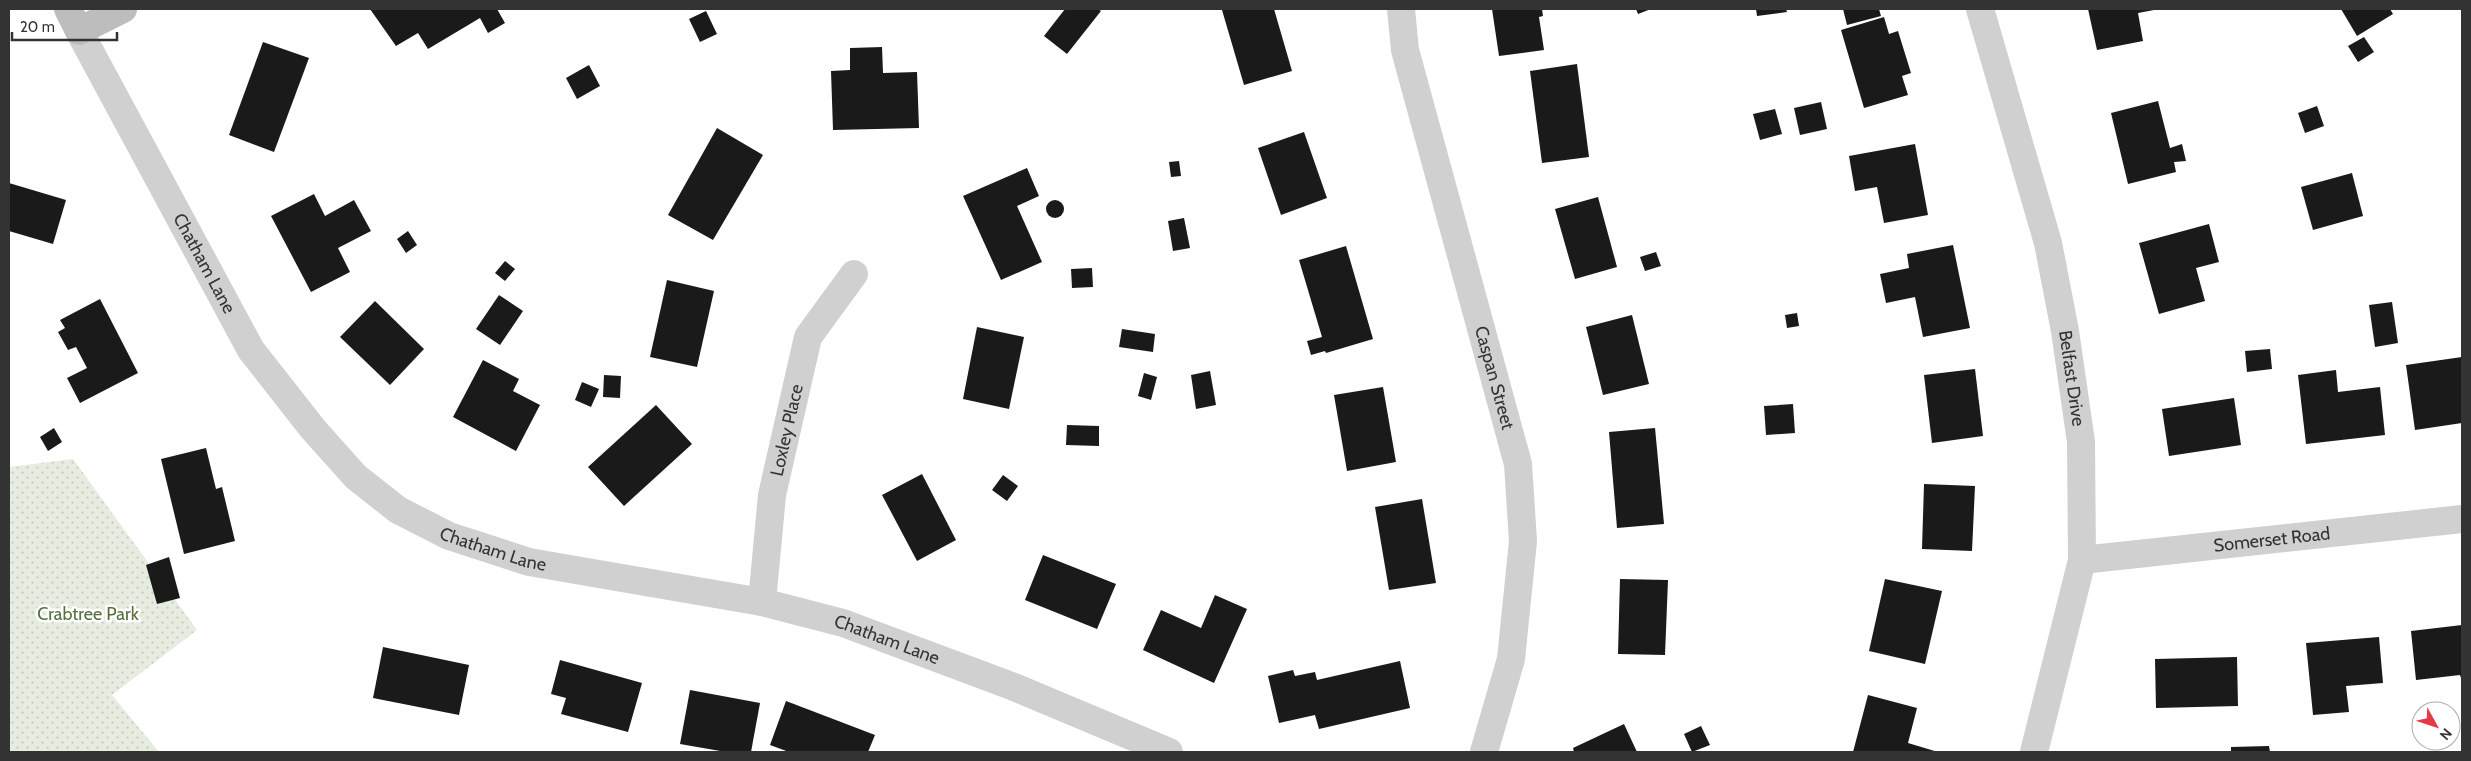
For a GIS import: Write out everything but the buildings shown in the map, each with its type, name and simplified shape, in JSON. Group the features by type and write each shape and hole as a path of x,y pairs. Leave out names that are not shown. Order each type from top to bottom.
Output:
{"street":[{"path":"74,20 123,9"},
{"name":"Caspan Street","path":"1401,9 1405,50 1518,464 1523,541 1511,660 1484,752"},
{"name":"Belfast Drive","path":"1980,9 2048,243 2065,330 2081,442 2082,560 2034,752"},
{"name":"Chatham Lane","path":"74,20 251,350 313,430 356,478 398,510 449,536 520,559 762,602 843,623 1014,687 1169,752"},
{"name":"Loxley Place","path":"762,602 772,494 808,337 854,274"},
{"name":"Somerset Road","path":"2082,560 2462,519"}],"green space":[{"name":"Crabtree Park","path":"73,459 197,630 112,695 159,752 9,752 9,467"}]}
